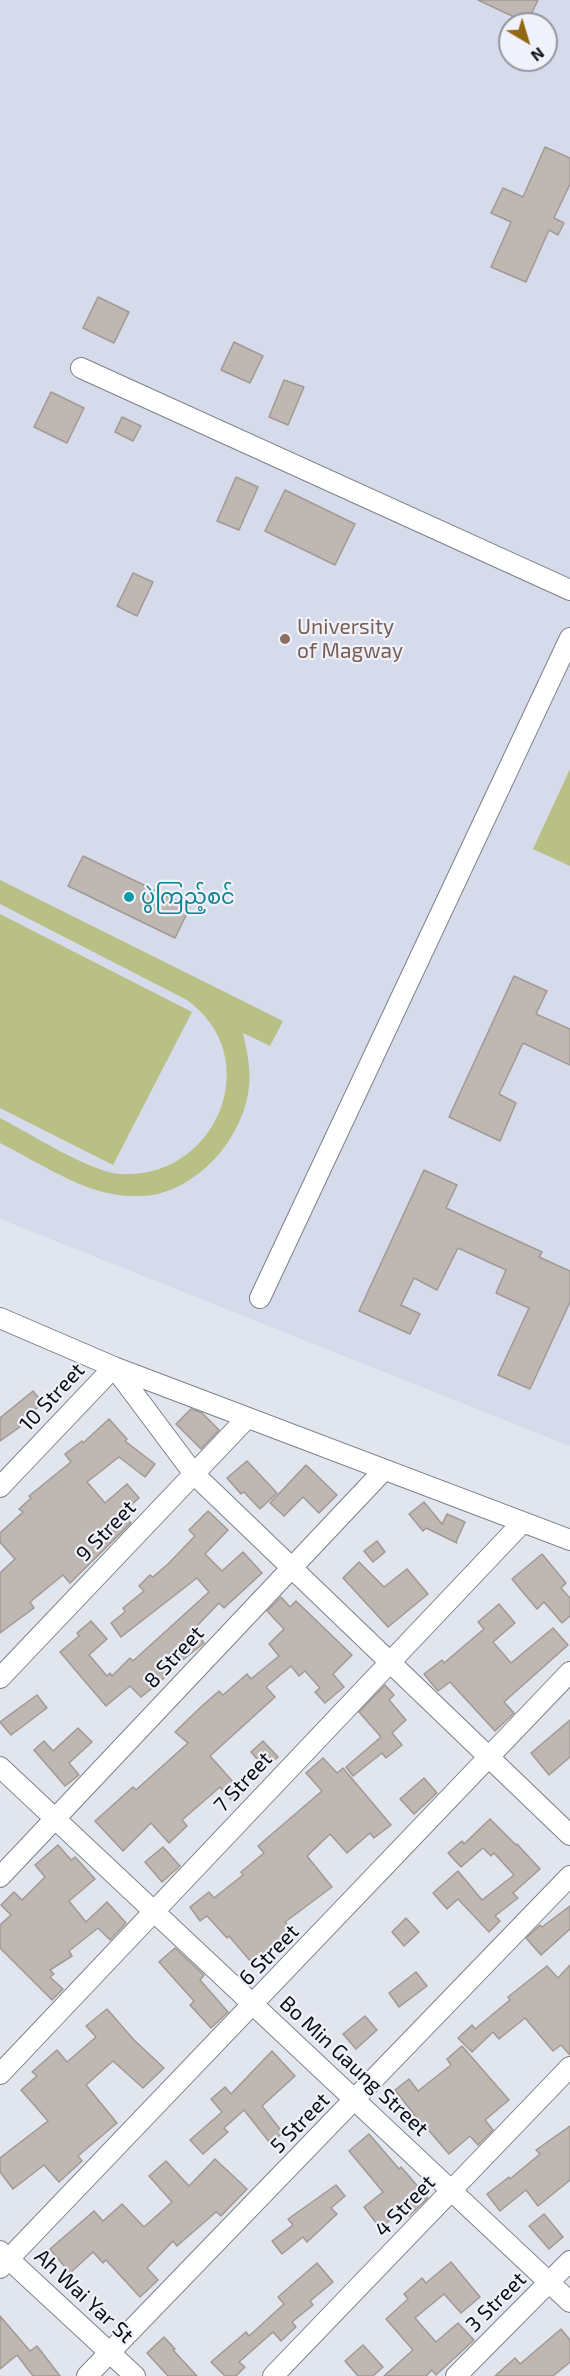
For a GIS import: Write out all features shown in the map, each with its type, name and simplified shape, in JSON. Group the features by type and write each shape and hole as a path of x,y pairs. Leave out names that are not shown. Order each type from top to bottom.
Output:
{"street":[{"path":"81,368 570,590"},
{"path":"260,1298 570,638"},
{"path":"0,1318 247,1418 570,1540"},
{"path":"114,1366 194,1474 570,1835"},
{"name":"10 Street","path":"0,1487 114,1366"},
{"name":"9 Street","path":"0,1678 247,1418"},
{"name":"8 Street","path":"0,1877 384,1470"},
{"name":"7 Street","path":"0,2074 522,1523"},
{"name":"6 Street","path":"3,2259 254,2005 570,1672"},
{"name":"Bo Min Gaung Street","path":"0,1767 570,2302"},
{"name":"5 Street","path":"87,2376 570,1876"},
{"name":"4 Street","path":"273,2376 453,2192 570,2067"},
{"name":"Ah Wai Yar St","path":"3,2259 135,2376"},
{"name":"3 Street","path":"456,2376 570,2261"}],"shaded area":[{"name":"University of Magway","path":"0,0 570,0 570,1446 0,1219"}],"green space":[{"path":"570,769 570,866 533,849"},
{"path":"0,880 283,1021 270,1046 243,1033 249,1073 246,1105 239,1122 219,1154 191,1179 158,1194 124,1196 113,1194 70,1180 0,1143 0,1118 76,1159 107,1172 120,1174 154,1171 183,1157 205,1137 220,1111 227,1082 224,1052 211,1024 187,1000 0,904"},
{"path":"0,914 192,1012 113,1165 0,1108"}],"building":[{"path":"478,0 538,0 532,12 504,12"},
{"path":"545,147 570,158 570,184 554,218 564,223 558,235 549,230 526,282 491,267 511,222 491,213 503,188 523,197"},
{"path":"98,297 129,312 114,343 83,328"},
{"path":"234,342 263,356 250,383 221,370"},
{"path":"284,380 304,387 288,425 269,417"},
{"path":"51,392 84,408 67,443 34,427"},
{"path":"122,417 141,426 133,441 115,432"},
{"path":"236,477 258,487 239,530 217,521"},
{"path":"285,490 355,524 335,565 265,531"},
{"path":"133,573 153,582 137,616 117,606"},
{"name":"ပွဲကြည့်စင်","path":"83,856 190,907 175,938 68,886"},
{"path":"514,976 547,991 536,1014 570,1029 570,1065 523,1043 499,1094 516,1103 500,1141 449,1117"},
{"path":"424,1170 457,1185 446,1208 542,1252 539,1257 570,1271 570,1302 530,1389 498,1375 529,1308 496,1293 506,1270 458,1248 437,1290 414,1278 401,1305 420,1314 410,1334 359,1311"},
{"path":"33,1391 43,1403 18,1425 20,1427 0,1441 0,1418"},
{"path":"191,1409 202,1413 219,1430 201,1449 176,1424"},
{"path":"109,1419 127,1439 125,1441 155,1464 145,1477 119,1457 87,1482 105,1503 127,1484 139,1498 122,1513 131,1523 70,1583 63,1575 30,1602 34,1608 0,1633 0,1573 15,1559 0,1542 0,1533 23,1512 19,1509 31,1498 29,1496 71,1462 65,1454 82,1441 83,1443"},
{"path":"247,1461 277,1493 260,1509 244,1492 241,1494 227,1478"},
{"path":"306,1465 337,1495 319,1513 303,1497 284,1516 270,1503"},
{"path":"424,1502 442,1524 447,1514 465,1522 457,1543 426,1528 423,1531 409,1514"},
{"path":"208,1511 228,1530 205,1554 222,1571 243,1552 262,1573 224,1608 219,1603 194,1629 204,1643 175,1666 160,1682 141,1697 130,1686 106,1706 60,1652 79,1636 77,1633 91,1621 107,1639 89,1655 107,1676 110,1673 112,1676 130,1658 133,1661 209,1592 197,1578 121,1637 111,1623 125,1612 123,1608 144,1591 139,1586 150,1575 153,1577 168,1564 195,1536 189,1530"},
{"path":"377,1541 385,1552 373,1562 364,1551"},
{"path":"542,1554 566,1583 561,1588 570,1598 570,1616 562,1623 544,1602 537,1609 512,1579"},
{"path":"359,1562 384,1587 407,1569 428,1594 388,1627 343,1578"},
{"path":"281,1597 290,1607 296,1601 352,1655 333,1674 344,1687 325,1703 315,1692 320,1688 305,1671 299,1676 291,1666 266,1687 275,1697 210,1756 243,1793 233,1802 220,1787 182,1820 187,1826 169,1843 151,1823 123,1851 95,1821 133,1787 136,1790 188,1743 175,1732 202,1706 219,1691 223,1695 247,1674 251,1679 279,1656 269,1644 284,1629 267,1611"},
{"path":"499,1604 515,1623 493,1642 511,1663 553,1628 568,1645 504,1702 514,1713 495,1731 450,1682 438,1691 424,1674 442,1660 444,1663 484,1629 478,1622"},
{"path":"385,1685 394,1695 389,1700 406,1720 392,1733 402,1745 386,1758 382,1753 353,1776 346,1767 381,1737 359,1712"},
{"path":"37,1695 47,1708 11,1735 0,1722"},
{"path":"570,1720 570,1757 549,1775 531,1753"},
{"path":"78,1728 92,1742 69,1763 79,1775 65,1786 34,1750 44,1741 53,1751"},
{"path":"263,1741 278,1757 265,1768 251,1752"},
{"path":"323,1758 337,1773 343,1768 391,1825 374,1838 370,1833 347,1853 330,1834 307,1856 332,1887 285,1922 293,1931 252,1963 229,1936 227,1938 207,1916 200,1921 190,1907 209,1892 214,1898 243,1875 241,1872 264,1853 258,1846 322,1791 306,1773"},
{"path":"424,1778 437,1793 414,1814 400,1799"},
{"path":"490,1819 540,1869 513,1893 518,1898 495,1916 500,1921 489,1932 458,1899 447,1909 433,1893 458,1871 482,1900 514,1875 494,1853 491,1856 483,1848 461,1867 448,1853 462,1841 464,1844"},
{"path":"58,1845 71,1860 75,1857 95,1879 69,1901 86,1922 107,1902 126,1923 110,1940 98,1928 69,1951 72,1956 50,1970 54,1974 50,1977 63,1989 52,2000 0,1948 0,1925 11,1915 1,1905 14,1892 22,1900 45,1877 35,1865"},
{"path":"163,1847 180,1866 162,1882 145,1862"},
{"path":"570,1906 570,1929 541,1955 526,1938 540,1925 542,1927"},
{"path":"406,1918 419,1932 404,1946 392,1932"},
{"path":"175,1948 204,1975 200,1980 228,2012 211,2028 190,2005 194,2001 159,1962"},
{"path":"570,1965 570,2055 561,2045 553,2051 525,2018 499,2039 493,2032 472,2052 458,2038 472,2025 475,2029 510,2000 508,1997 547,1966 558,1978"},
{"path":"416,1972 427,1986 399,2007 389,1993"},
{"path":"107,2009 134,2040 164,2068 143,2088 113,2061 86,2085 117,2123 78,2156 82,2161 59,2182 44,2165 13,2189 0,2172 0,2158 48,2121 21,2090 37,2076 32,2072 57,2050 67,2062 96,2037 86,2026"},
{"path":"365,2016 377,2030 356,2049 343,2034"},
{"path":"462,2046 509,2100 485,2120 493,2130 478,2145 470,2136 449,2154 395,2090 409,2079 418,2091 451,2065 447,2059"},
{"path":"272,2051 295,2076 262,2106 283,2133 270,2143 244,2110 224,2128 228,2132 203,2154 190,2140 222,2112 211,2099 225,2087 231,2094"},
{"path":"570,2126 570,2180 538,2206 526,2190 500,2211 487,2194 509,2177 510,2179 540,2154 536,2150"},
{"path":"369,2134 428,2198 409,2216 403,2210 380,2228 364,2207 383,2192 349,2151"},
{"path":"215,2159 247,2189 221,2216 216,2212 177,2246 173,2241 147,2268 158,2280 140,2297 106,2260 103,2263 93,2252 70,2273 50,2249 94,2211 103,2221 122,2204 144,2227 172,2202 149,2176 166,2161 189,2186"},
{"path":"336,2185 345,2196 331,2208 337,2214 307,2242 303,2237 282,2254 272,2241 293,2225 288,2219"},
{"path":"544,2214 563,2237 549,2249 529,2226"},
{"path":"451,2262 480,2297 461,2313 444,2294 415,2318 436,2342 458,2323 474,2340 436,2375 432,2370 426,2376 384,2376 413,2350 386,2319 408,2299 404,2294 422,2278 426,2283"},
{"path":"317,2263 333,2282 310,2301 313,2305 292,2322 296,2327 281,2341 273,2332 239,2362 245,2367 236,2376 225,2376 211,2362 246,2332 249,2336 284,2304 278,2297"},
{"path":"0,2316 30,2351 37,2346 60,2376 33,2376 17,2355 0,2369"},
{"path":"561,2329 570,2340 570,2362 553,2376 495,2376 515,2358 520,2364"},
{"path":"164,2337 197,2376 168,2376 147,2353"},
{"path":"363,2345 383,2367 373,2376 358,2376 345,2361"}],"place":[{"name":"University of Magway","path":"285,639"},
{"name":"ပွဲကြည့်စင်","path":"129,897"}]}
